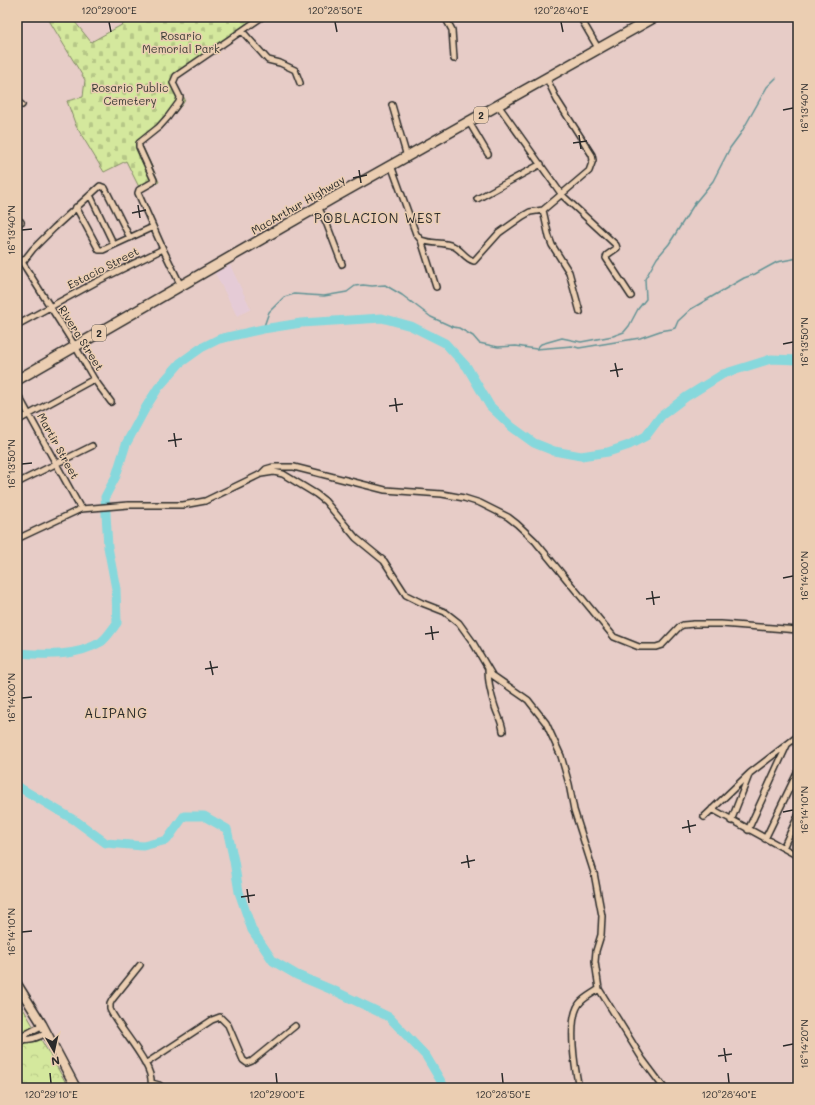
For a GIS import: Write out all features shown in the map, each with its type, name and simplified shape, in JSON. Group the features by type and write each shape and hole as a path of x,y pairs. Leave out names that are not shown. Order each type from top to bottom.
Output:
{"highway":[{"name":"MacArthur Highway","path":"17,380 318,207 655,17"}],"main road":[{"path":"17,984 43,1025 76,1088"}],"street":[{"path":"181,286 138,192 153,182 154,179 139,147 139,143 168,118 179,102 180,97 173,83 176,76 242,31 255,19 262,17"},
{"path":"445,17 452,30 454,59"},
{"path":"580,17 598,48"},
{"path":"242,31 268,60 280,63 294,70 300,83"},
{"path":"421,240 430,243 453,246 469,260 474,260 499,233 530,212 543,210 589,171 593,160 592,154 557,100 546,78"},
{"path":"17,101 22,105"},
{"path":"392,105 407,157"},
{"path":"498,105 562,195 616,245 617,248 607,255 606,258 631,296"},
{"path":"469,122 488,154"},
{"path":"476,199 541,164"},
{"path":"392,165 418,236 421,240 436,287"},
{"path":"22,263 33,249 99,187 105,188 130,238"},
{"path":"90,195 114,245"},
{"path":"318,207 326,222 342,264"},
{"path":"76,208 98,249 103,250 153,227"},
{"path":"543,210 549,237 552,245 569,272 580,312"},
{"name":"Estacio Street","path":"17,325 96,282 163,249"},
{"name":"Rivera Street","path":"17,254 76,346 94,379 111,402"},
{"path":"17,421 94,379"},
{"name":"Martir Street","path":"17,394 81,509"},
{"path":"17,483 92,446"},
{"path":"17,539 81,509 128,505 195,504 205,501 260,474 266,469 273,467 299,468 385,490 442,494 464,498 480,503 508,517 535,541 614,637 639,647 656,647 667,641 679,627 694,624 721,624 798,630"},
{"path":"260,474 274,472 282,474 325,501 356,538 384,561 406,595 445,612 459,623 472,641 492,675 528,700 546,723 561,756 569,784 574,810 594,873 602,916 601,935 596,951 595,962 599,990 643,1060 664,1088"},
{"path":"488,669 491,696 502,722 503,731"},
{"path":"704,817 750,773 798,736"},
{"path":"748,830 788,744"},
{"path":"765,839 798,771"},
{"path":"731,820 750,773"},
{"path":"712,810 798,856"},
{"path":"783,848 798,816"},
{"path":"140,965 112,1000 110,1010 145,1064 151,1086 159,1085 163,1088"},
{"path":"579,1088 576,1073 572,1028 574,1016 579,1003 599,990"},
{"path":"145,1064 212,1020 220,1017 228,1025 243,1060 247,1063 252,1061 295,1026"},
{"path":"20,1037 43,1025"},
{"path":"20,1037 27,1040 47,1033"},
{"path":"17,1045 21,1043 20,1037"}],"shaded area":[{"path":"230,265 251,309 237,316 215,273"}],"green space":[{"name":"Rosario Public Cemetery","path":"47,17 71,17 91,42 136,17 256,17 256,19 174,75 175,85 185,99 167,123 142,145 159,182 141,191 126,161 104,172 76,126 67,101 83,97 85,80"},
{"path":"17,998 69,1088 17,1088"}],"waterway":[{"path":"536,349 541,344 562,338 581,342 613,336 624,332 646,299 645,279 657,258 669,244 695,203 713,181 730,148 741,133 767,87 776,78"},
{"path":"263,329 269,312 284,297 294,294 324,296 347,292 355,286 385,285 402,295 431,317 453,327 459,328 473,336 479,343 498,347 516,346 536,349 572,346 579,348 640,338 660,331 675,328 678,321 691,309 744,278 777,262 798,258"},
{"path":"17,653 71,653 91,647 101,642 108,636 117,623 116,589 108,547 105,497 116,476 126,444 158,388 180,363 201,348 219,339 263,329 301,323 382,318 411,326 445,343 467,367 490,406 512,427 534,443 554,451 581,456 608,452 629,445 646,436 661,416 686,397 723,374 771,359 798,360"},
{"path":"17,786 76,821 106,843 143,846 167,840 184,816 204,816 227,829 239,892 252,930 273,961 297,975 389,1017 426,1056 445,1088"}],"district":[{"name":"POBLACION WEST","path":"378,218"},
{"name":"ALIPANG","path":"116,713"}],"park label":[{"name":"Rosario Memorial Park","path":"181,42"}]}
